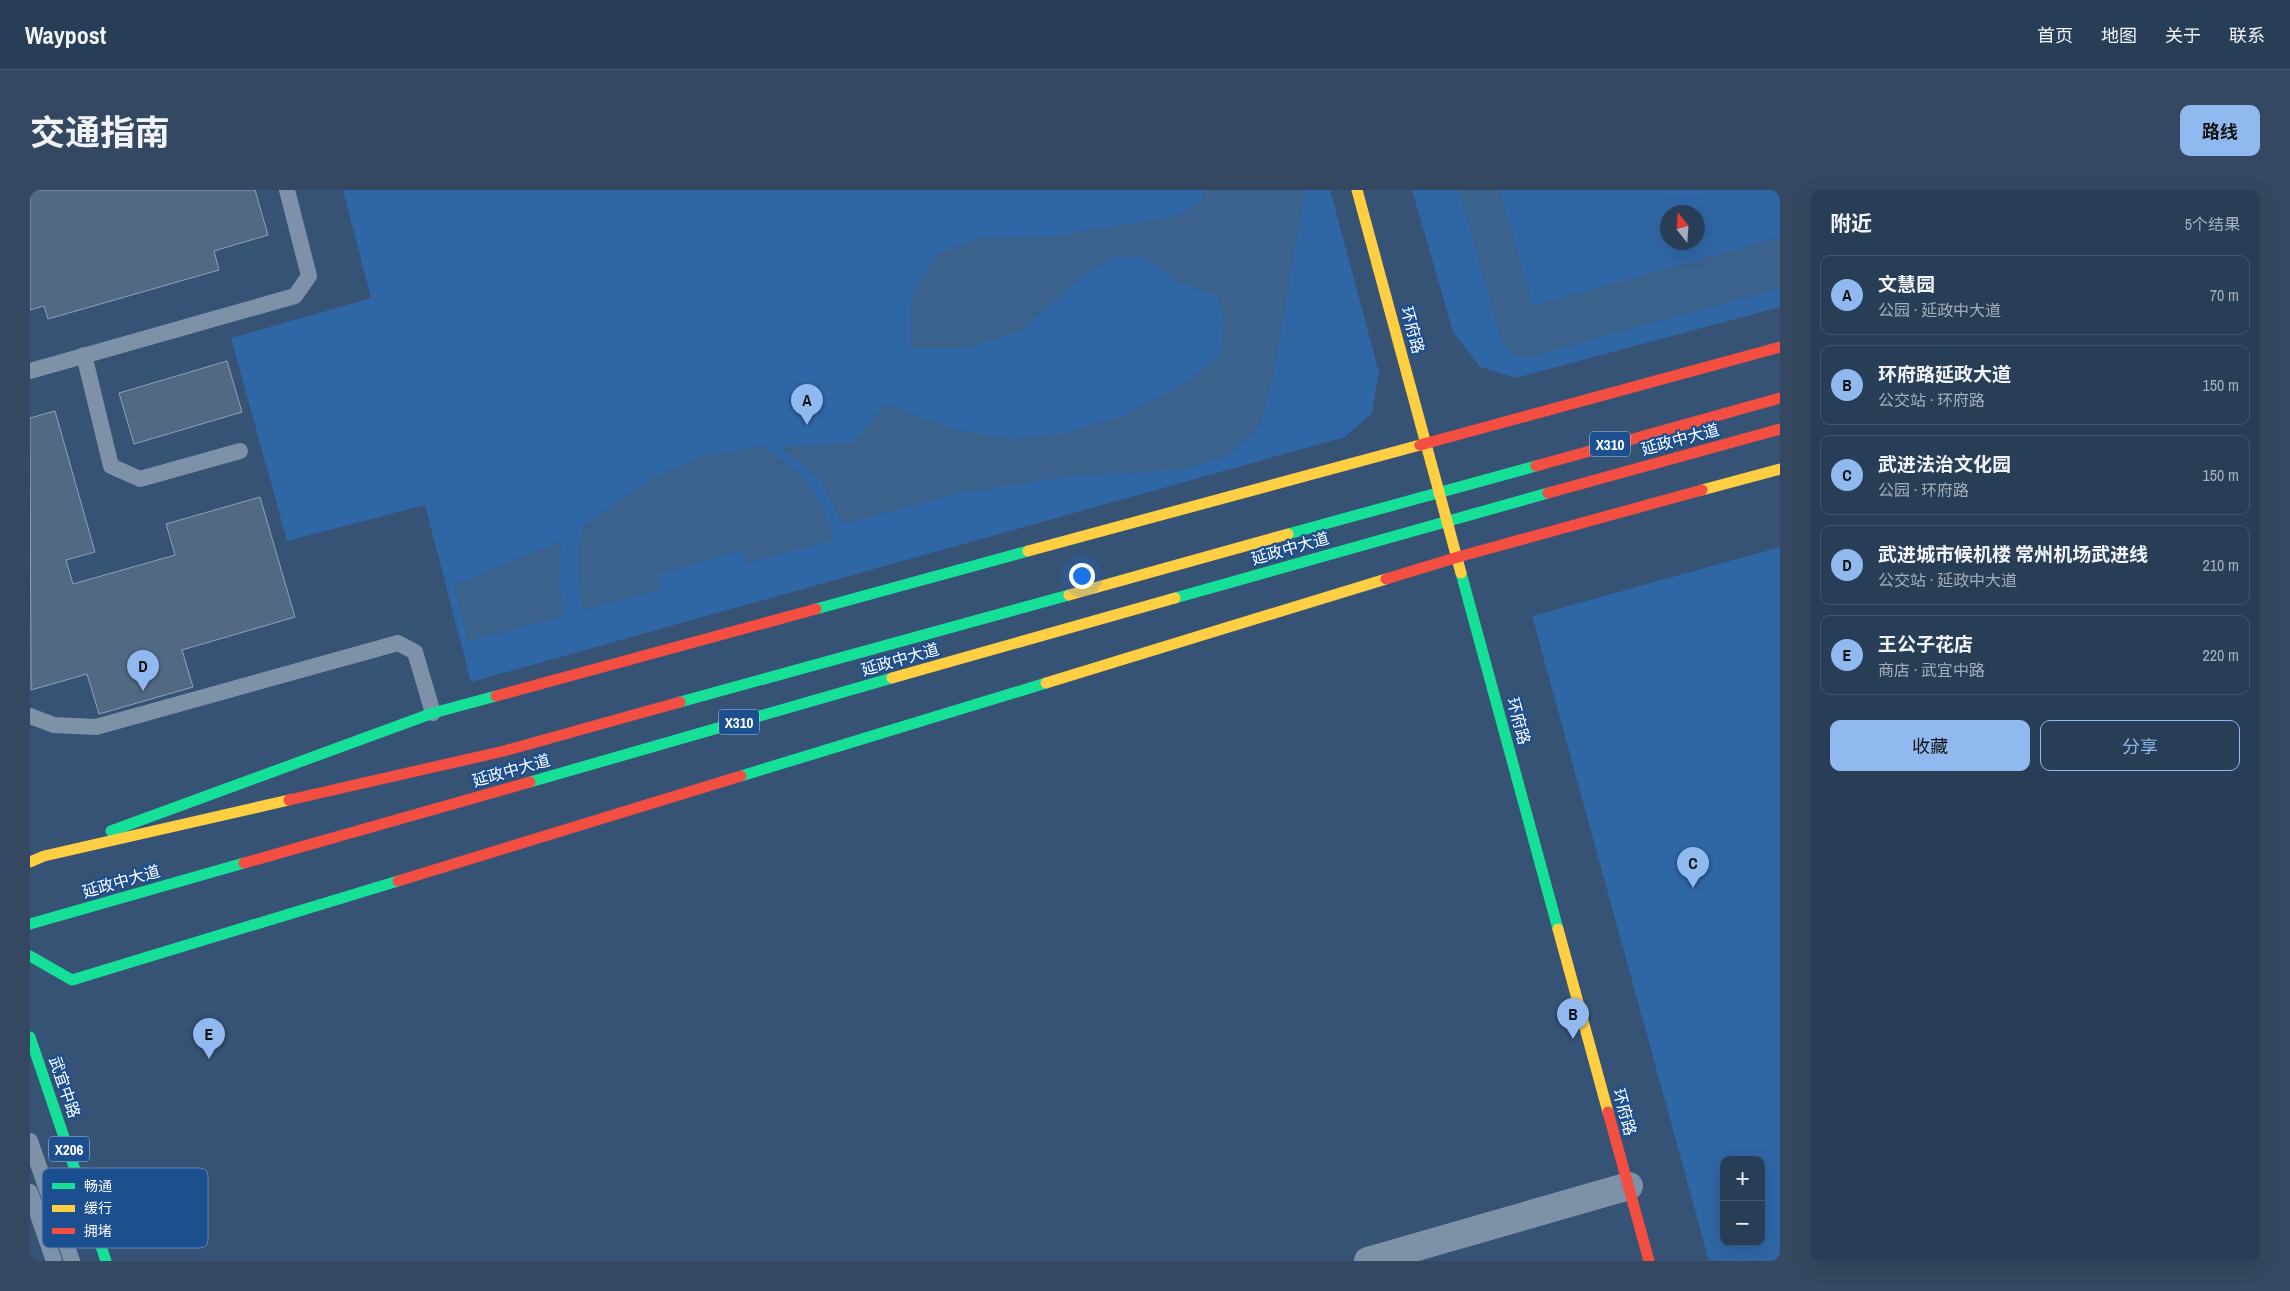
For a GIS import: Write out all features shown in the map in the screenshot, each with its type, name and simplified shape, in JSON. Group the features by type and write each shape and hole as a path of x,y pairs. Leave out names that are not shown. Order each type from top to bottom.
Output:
{"street":[{"name":"环府路","path":"1357,190 1649,1261"},
{"path":"44,856 433,713 1780,347"},
{"name":"延政中大道","path":"30,862 44,856 504,751 1780,398"},
{"name":"延政中大道","path":"30,924 1448,520 1780,429"},
{"path":"30,956 72,980 1458,556 1780,469"},
{"name":"武宜中路","path":"30,1037 74,1168"},
{"path":"1368,1261 1629,1186"},
{"name":"武宜中路","path":"102,1248 106,1261"}],"lane":[{"path":"30,371 295,296 309,276 287,190"},
{"path":"84,356 111,466 140,479 240,451"},
{"path":"30,716 54,725 96,727 398,643 415,652 433,713"},
{"path":"30,1141 42,1175"},
{"path":"30,1192 42,1226"},
{"path":"49,1248 54,1261"},
{"path":"67,1248 72,1261"}],"shaded area":[{"path":"343,190 1330,190 1379,372 1372,413 1345,437 471,682 425,505 287,541 231,338 371,298"},
{"path":"1205,190 1305,190 1274,374 1260,425 1230,454 1185,469 1063,477 955,494 843,524 819,478 779,447 853,443 886,404 953,429 1009,439 1066,433 1124,416 1192,379 1220,354 1224,321 1218,296 1178,283 1144,257 1112,257 1079,278 1023,330 965,348 910,348 912,294 938,254 981,238 1055,236 1173,217 1199,204"},
{"path":"1412,190 1780,190 1780,307 1516,378 1480,367 1453,332"},
{"path":"1459,190 1500,190 1533,306 1780,237 1780,288 1528,357 1514,355 1502,343"},
{"path":"764,446 801,475 823,508 834,540 747,563 743,550 659,574 661,589 583,610 578,568 583,526 651,479 699,457"},
{"path":"561,541 559,583 565,616 468,641 454,585"},
{"path":"1780,547 1780,1261 1709,1261 1532,616"}],"building":[{"path":"30,190 255,190 268,235 214,251 219,270 48,319 44,306 30,310"},
{"path":"227,361 242,412 134,444 119,393"},
{"path":"55,411 95,552 66,560 73,584 175,555 166,524 260,497 295,617 182,650 193,687 99,714 87,674 31,690 30,418"}],"traffic: fast":[{"path":"1288,534 1536,466"},
{"path":"1175,598 1548,493"},
{"path":"816,609 1028,551"},
{"path":"1461,573 1558,929"},
{"path":"680,702 1069,595"},
{"path":"530,782 892,678"},
{"path":"741,776 1046,683"},
{"path":"111,831 433,713 496,696"},
{"path":"30,924 244,863"},
{"path":"30,956 72,980 398,881"},
{"path":"30,1037 74,1168"},
{"path":"102,1248 106,1261"}],"traffic: slow":[{"path":"1357,190 1461,573"},
{"path":"1028,551 1420,445"},
{"path":"1702,490 1780,469"},
{"path":"1069,595 1288,534"},
{"path":"1046,683 1386,579"},
{"path":"892,678 1175,598"},
{"path":"30,862 44,856 289,800"},
{"path":"1558,929 1608,1112"}],"traffic: jam":[{"path":"1420,445 1780,347"},
{"path":"1536,466 1780,398"},
{"path":"1548,493 1780,429"},
{"path":"1386,579 1458,557 1702,490"},
{"path":"496,696 816,609"},
{"path":"289,800 504,751 680,702"},
{"path":"398,881 741,776"},
{"path":"244,863 530,782"},
{"path":"1608,1112 1649,1261"}],"place":[{"name":"文慧园","path":"807,425"},
{"name":"武进城市候机楼 常州机场武进线","path":"143,691"},
{"name":"武进法治文化园","path":"1693,888"},
{"name":"环府路延政大道","path":"1573,1039"},
{"name":"王公子花店","path":"209,1059"}]}
